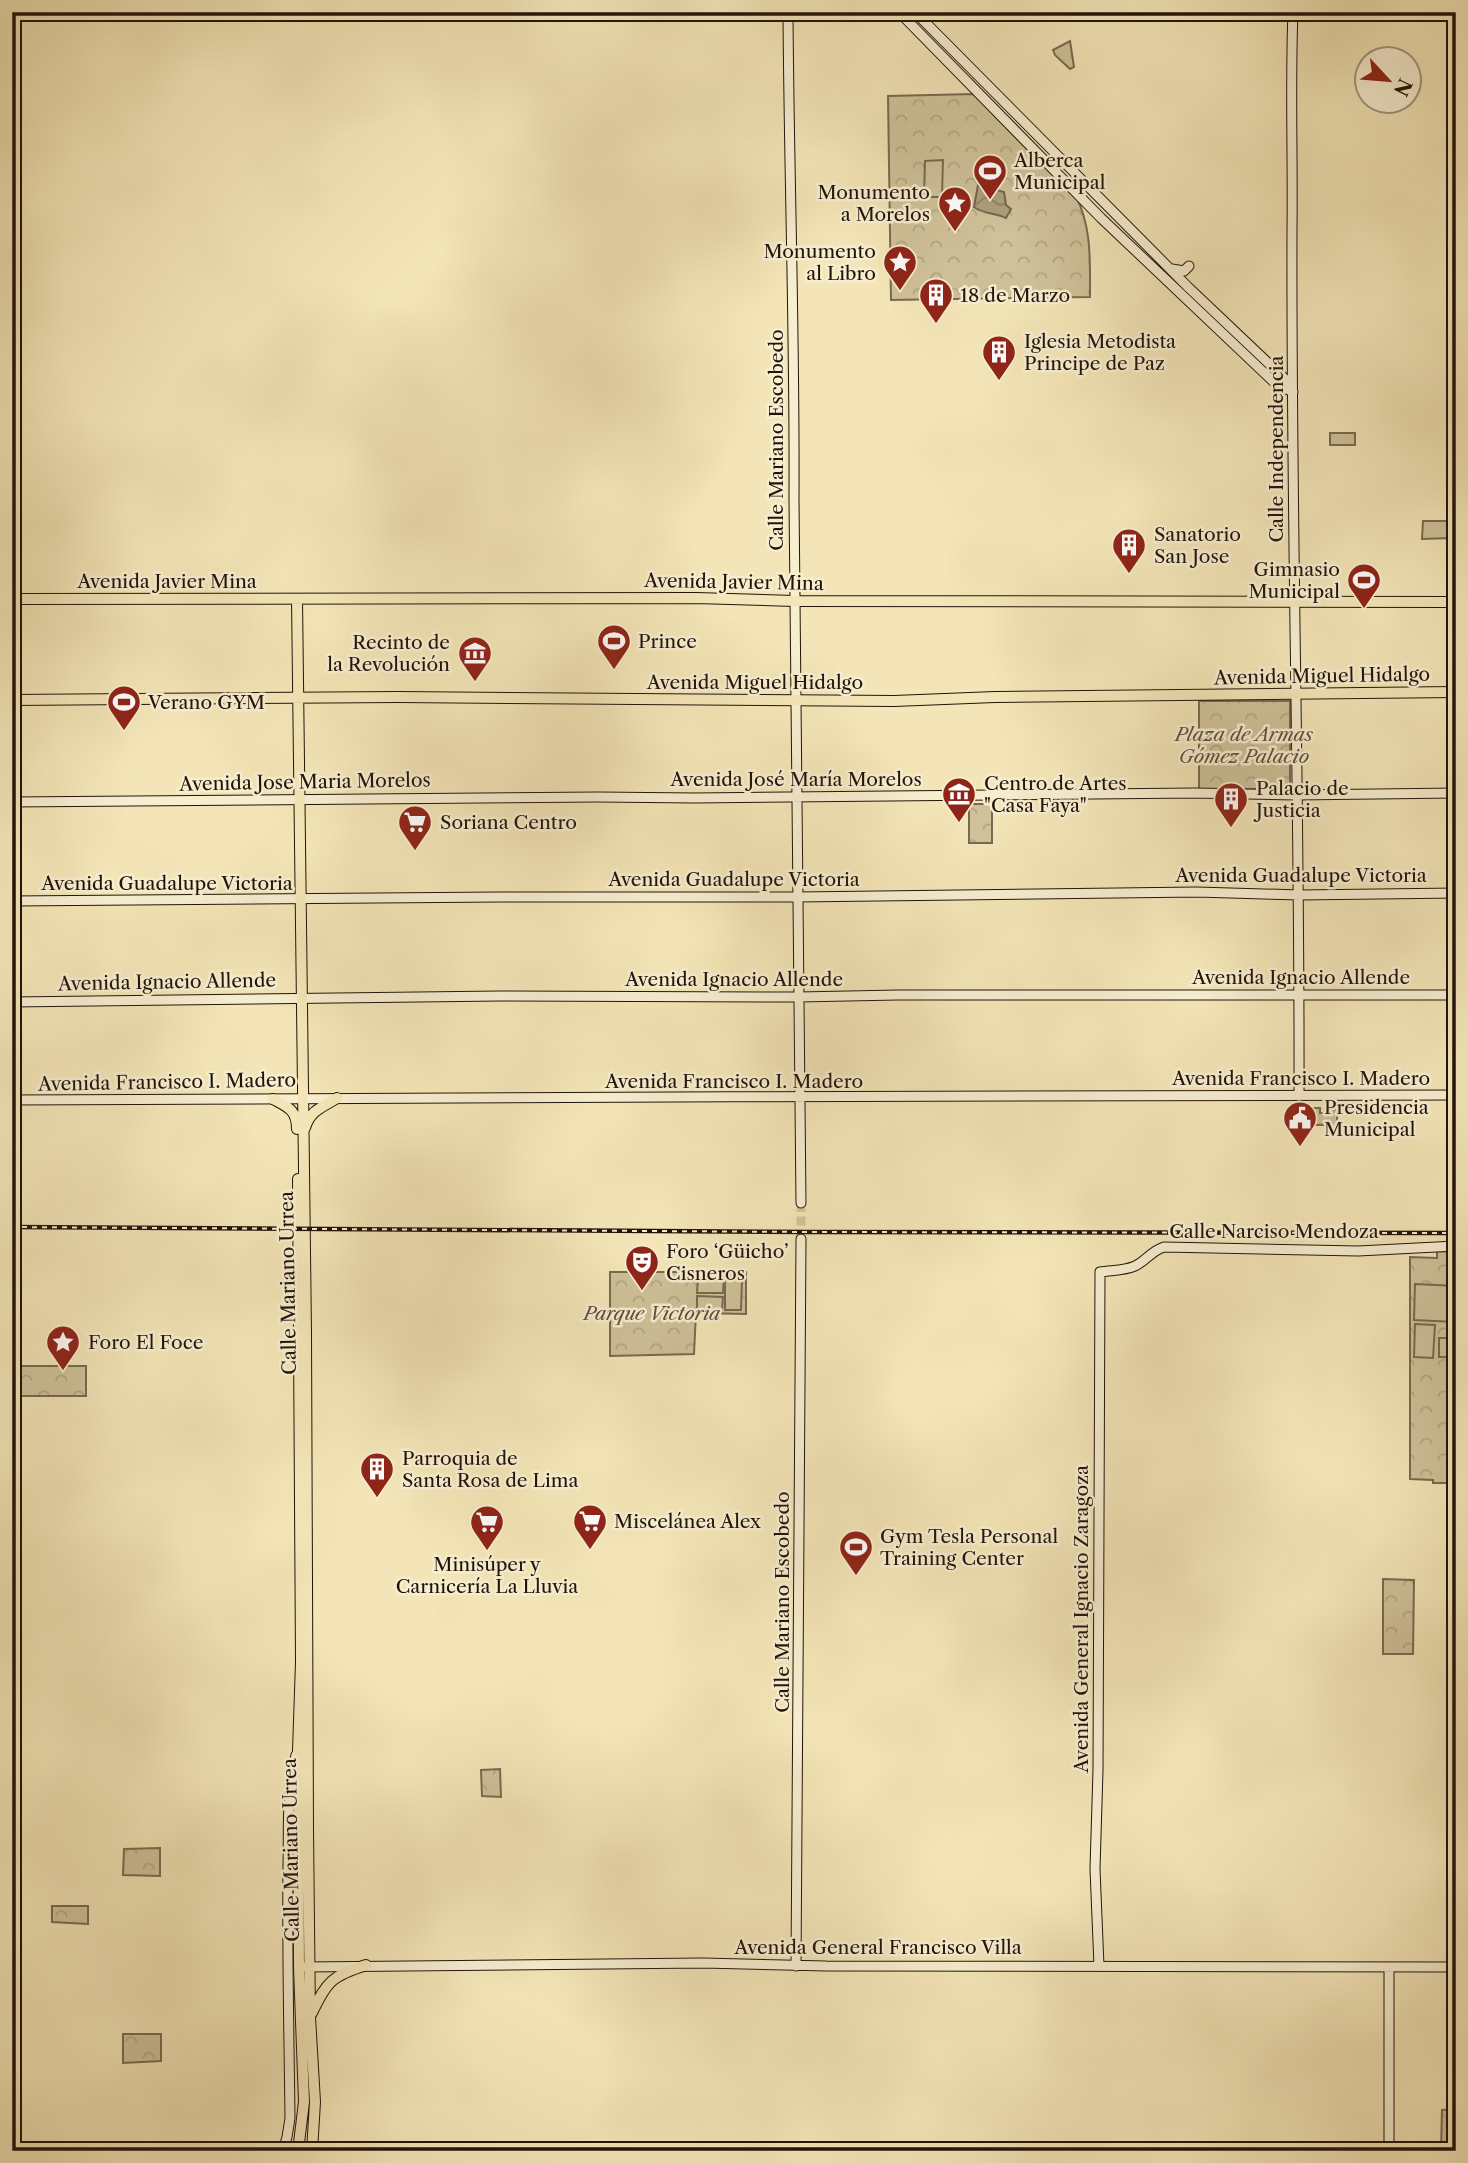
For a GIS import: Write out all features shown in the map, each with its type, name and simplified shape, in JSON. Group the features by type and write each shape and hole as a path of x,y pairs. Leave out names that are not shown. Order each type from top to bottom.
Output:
{"main road":[{"name":"Calle Mariano Escobedo","path":"788,12 801,1203"},
{"path":"899,12 1101,218 1277,385 1293,392"},
{"path":"915,12 1204,303 1284,378 1293,392"},
{"name":"Calle Independencia","path":"1293,12 1296,795 1300,895 1299,1096"},
{"path":"1169,268 1184,271 1189,266"},
{"path":"1202,315 1204,303"},
{"name":"Avenida Javier Mina","path":"12,599 696,598 795,601 1456,602"},
{"name":"Calle Mariano Urrea","path":"297,599 304,1132 305,1967"},
{"name":"Avenida Miguel Hidalgo","path":"12,700 597,697 694,701 894,701 995,697 1456,692"},
{"name":"Avenida José María Morelos","path":"598,797 695,799 798,796 1456,793"},
{"name":"Avenida Jose Maria Morelos","path":"12,802 598,797"},
{"name":"Avenida Guadalupe Victoria","path":"12,901 1197,892 1300,895 1456,893"},
{"name":"Avenida Ignacio Allende","path":"12,1002 500,996 1456,995"},
{"name":"Avenida Francisco I. Madero","path":"12,1101 1456,1095"},
{"name":"Calle Mariano Urrea","path":"273,1098 291,1110 297,1118 301,1662 298,1751 305,1967"},
{"path":"304,1132 307,1120 313,1112 337,1098"},
{"name":"Calle Mariano Escobedo","path":"796,1966 801,1239"},
{"name":"Calle Narciso Mendoza","path":"1100,1272 1137,1266 1152,1252 1164,1247 1358,1251 1456,1246"},
{"name":"Avenida General Ignacio Zaragoza","path":"1099,1966 1095,1869 1098,1770 1100,1272"},
{"path":"283,2151 290,2118 287,1967 289,1816 292,1774 298,1751"},
{"name":"Avenida General Francisco Villa","path":"305,1967 703,1963 796,1966 1456,1967"},
{"path":"310,2017 330,1981 338,1975 366,1965"},
{"path":"305,1967 315,2102 312,2151"},
{"path":"298,2151 304,2102 305,1967"},
{"path":"1389,1967 1389,2151"}],"green space":[{"path":"1070,41 1074,67 1070,69 1053,50"},
{"path":"975,94 1075,194 1087,231 1090,297 891,300 888,96"},
{"path":"943,160 942,197 924,197 925,161"},
{"path":"1448,241 1456,241 1456,288 1448,288"},
{"path":"1330,433 1355,433 1355,445 1330,445"},
{"path":"1423,521 1452,521 1452,538 1422,539"},
{"name":"Plaza de Armas Gómez Palacio","path":"1199,701 1290,701 1290,789 1199,789"},
{"path":"969,804 992,804 992,843 969,843"},
{"path":"1313,1108 1320,1108 1320,1113 1327,1113 1328,1108 1337,1108 1337,1134 1326,1134 1326,1125 1313,1125"},
{"path":"1437,1251 1456,1252 1456,1483 1410,1479 1410,1257 1437,1258"},
{"name":"Parque Victoria","path":"610,1272 746,1272 746,1314 696,1313 694,1354 610,1356"},
{"path":"698,1277 724,1277 723,1293 697,1293"},
{"path":"725,1279 742,1279 741,1310 725,1310"},
{"path":"1415,1284 1456,1286 1456,1322 1414,1320"},
{"path":"697,1296 723,1297 722,1310 697,1309"},
{"path":"1415,1324 1435,1325 1433,1358 1414,1357"},
{"path":"1439,1338 1456,1338 1456,1357 1439,1357"},
{"path":"12,1366 86,1366 86,1396 12,1396"},
{"path":"1383,1579 1414,1580 1413,1654 1383,1654"},
{"path":"500,1769 501,1797 482,1796 481,1770"},
{"path":"160,1848 160,1876 123,1875 124,1849"},
{"path":"52,1906 88,1906 88,1924 52,1922"},
{"path":"123,2034 161,2034 161,2061 123,2063"},
{"path":"1456,2109 1456,2151 1441,2151 1442,2110"}],"water":[{"name":"Alberca Municipal","path":"978,185 1004,192 1006,205 1011,209 1006,218 974,207"}],"tunnel":[{"path":"801,1203 801,1239"}],"railway":[{"path":"12,1227 1456,1233"}],"place":[{"name":"Alberca Municipal","path":"990,201"},
{"name":"Monumento a Morelos","path":"955,233"},
{"name":"Monumento al Libro","path":"900,292"},
{"name":"18 de Marzo","path":"936,325"},
{"name":"Iglesia Metodista Principe de Paz","path":"999,382"},
{"name":"Sanatorio San Jose","path":"1129,575"},
{"name":"Gimnasio Municipal","path":"1364,610"},
{"name":"Prince","path":"614,671"},
{"name":"Recinto de la Revolución","path":"475,683"},
{"name":"Verano GYM","path":"124,732"},
{"name":"Centro de Artes \"Casa Faya\"","path":"959,824"},
{"name":"Palacio de Justicia","path":"1231,829"},
{"name":"Soriana Centro","path":"415,852"},
{"name":"Presidencia Municipal","path":"1300,1148"},
{"name":"Foro ‘Güicho’ Cisneros","path":"642,1292"},
{"name":"Foro El Foce","path":"63,1372"},
{"name":"Parroquia de Santa Rosa de Lima","path":"377,1499"},
{"name":"Miscelánea Alex","path":"590,1551"},
{"name":"Minisúper y Carnicería La Lluvia","path":"487,1552"},
{"name":"Gym Tesla Personal Training Center","path":"856,1577"}]}
